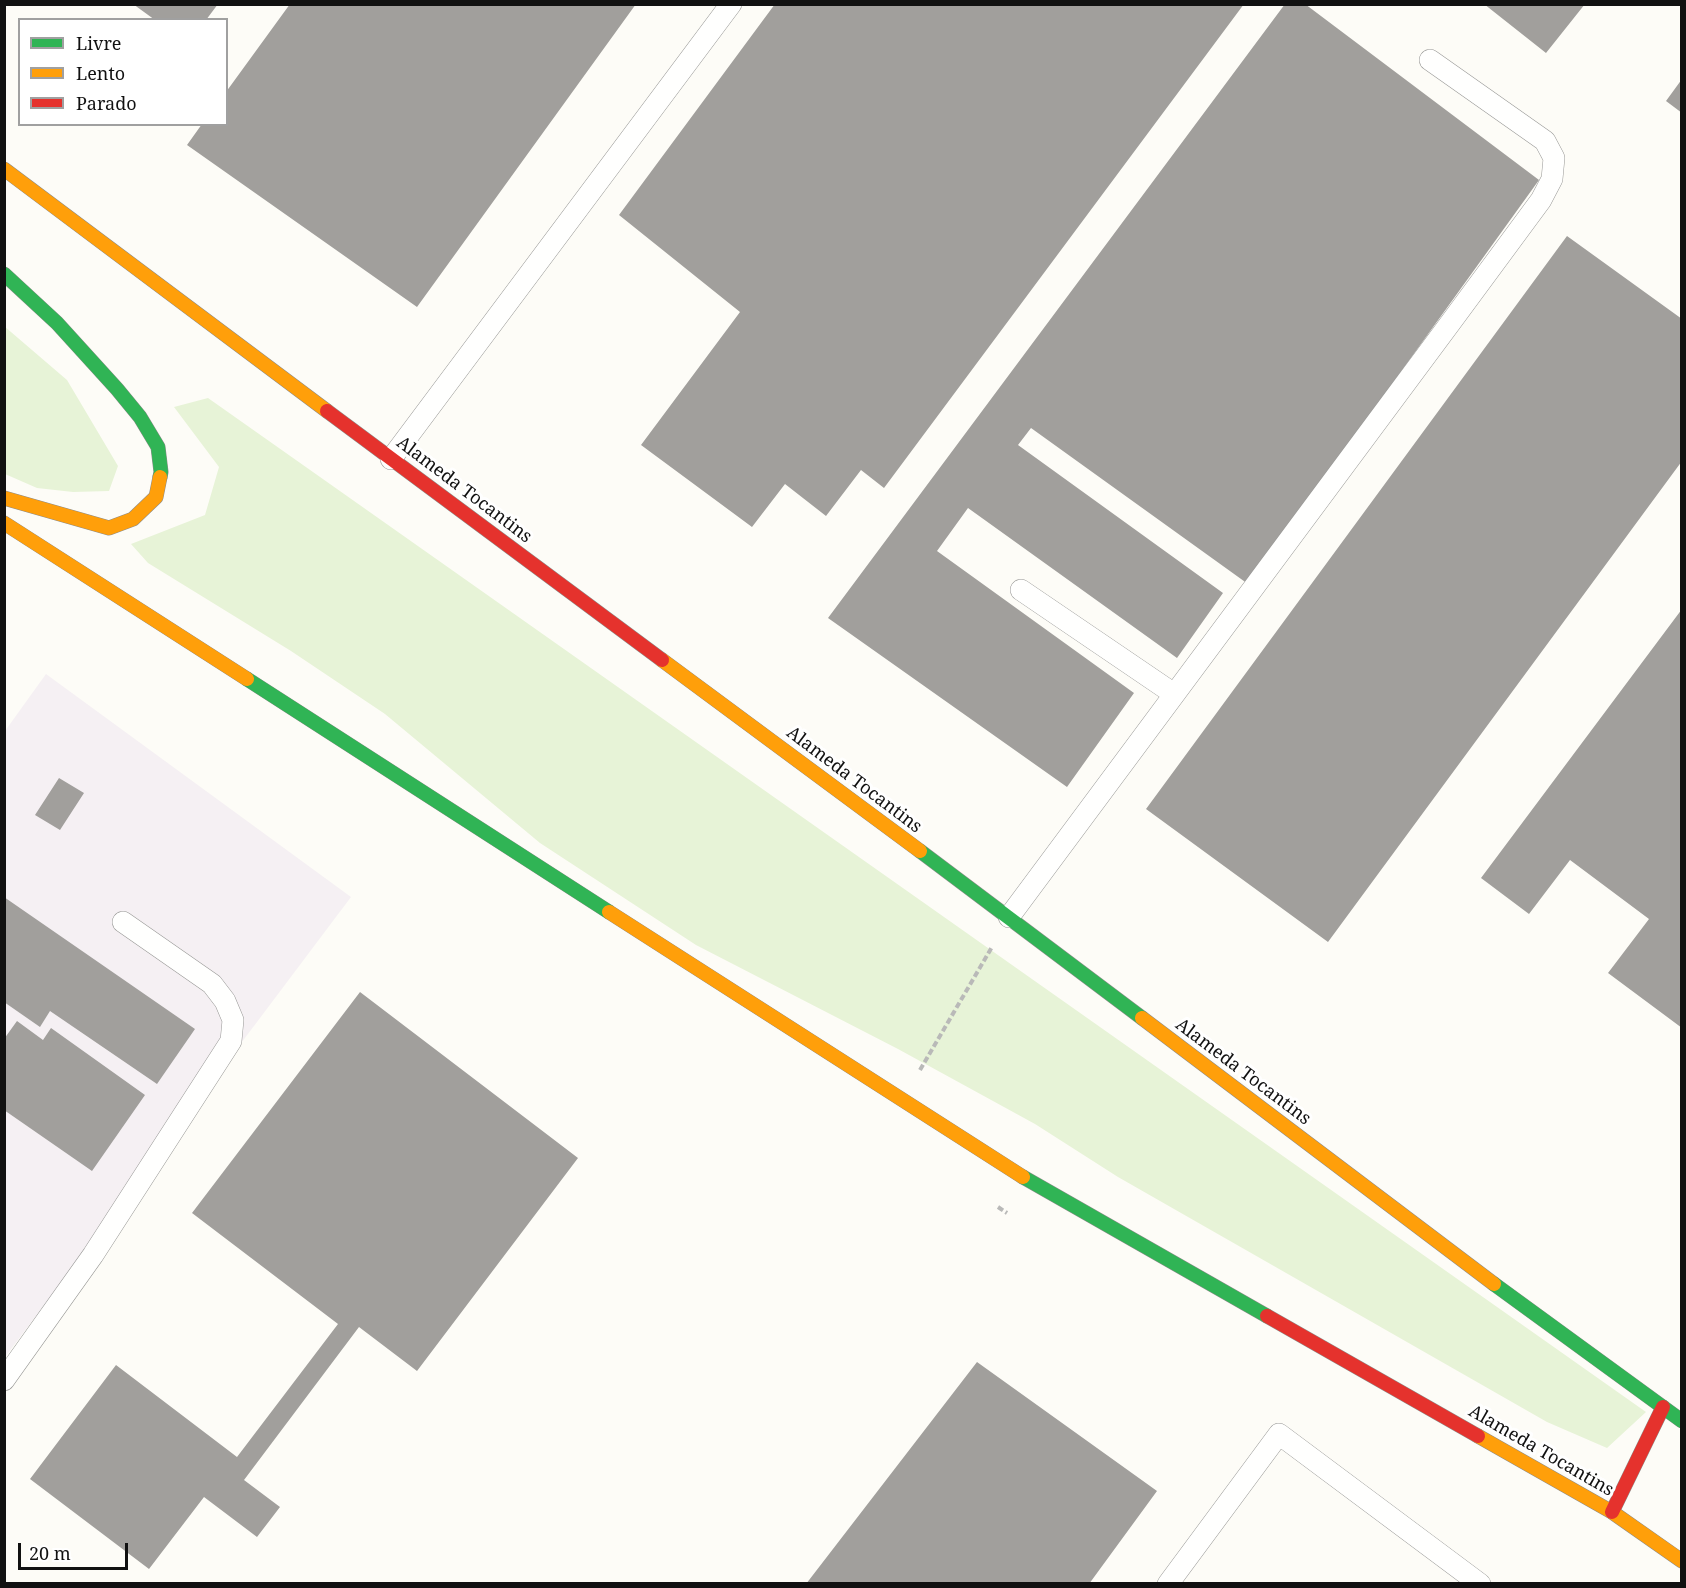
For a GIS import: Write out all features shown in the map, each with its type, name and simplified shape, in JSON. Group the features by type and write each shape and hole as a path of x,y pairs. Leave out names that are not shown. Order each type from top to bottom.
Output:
{"main road":[{"name":"Alameda Tocantins","path":"4,169 1009,918 1455,1255 1682,1421"},
{"path":"4,274 57,323 140,417 158,447 161,472 156,497 133,519 108,528 4,498"},
{"name":"Alameda Tocantins","path":"4,523 1029,1180 1612,1512 1682,1561"},
{"path":"1612,1512 1663,1407"}],"lane":[{"path":"391,459 731,4"},
{"path":"1009,918 1541,200 1552,179 1554,158 1545,141 1430,60"},
{"path":"1021,590 1174,694"},
{"path":"4,1380 93,1255 231,1041 234,1020 225,1001 212,984 123,922"},
{"path":"1168,1584 1279,1434 1480,1584"}],"path":[{"path":"931,1053 1009,918"}],"shaded area":[{"path":"46,674 351,897 5,1357 5,731"}],"green space":[{"path":"4,326 67,380 118,466 109,491 73,492 37,488 5,474"},
{"path":"208,398 1646,1412 1607,1448 1547,1422 1118,1177 1035,1124 898,1049 696,945 540,843 385,714 291,651 148,563 131,544 205,515 219,467 174,407"}],"building":[{"path":"133,4 218,4 208,18 152,18"},
{"path":"290,4 636,4 417,307 187,145 201,126 228,126 228,89"},
{"path":"775,4 1244,4 884,488 861,470 826,516 785,484 752,527 641,445 740,312 619,215"},
{"path":"1285,4 1305,4 1539,180 1248,584 1031,428 1018,445 1223,593 1177,658 968,508 937,551 1134,693 1067,787 828,618"},
{"path":"1484,4 1585,4 1546,53"},
{"path":"1682,79 1682,113 1666,101"},
{"path":"1567,236 1682,319 1682,461 1328,942 1146,809"},
{"path":"1682,609 1682,1028 1608,973 1649,919 1570,860 1529,914 1481,878"},
{"path":"59,778 84,793 60,830 35,815"},
{"path":"4,897 195,1029 157,1084 50,1011 40,1027 4,1002"},
{"path":"360,992 578,1158 417,1371 359,1327 244,1480 280,1507 257,1537 204,1497 149,1569 30,1479 116,1365 237,1457 338,1324 192,1213"},
{"path":"17,1021 43,1040 51,1028 145,1095 92,1171 4,1110 4,1039"},
{"path":"977,1362 1157,1491 1089,1584 806,1584"}],"traffic: fast":[{"path":"4,274 57,323 140,417 158,447 160,477"},
{"path":"247,679 609,912"},
{"path":"920,851 1142,1018"},
{"path":"1023,1177 1267,1316"},
{"path":"1494,1284 1682,1421"}],"traffic: slow":[{"path":"4,169 327,411"},
{"path":"4,498 109,528 133,519 156,497 160,477"},
{"path":"4,523 247,679"},
{"path":"662,660 920,851"},
{"path":"609,912 1023,1177"},
{"path":"1142,1018 1494,1284"},
{"path":"1478,1436 1612,1512 1682,1561"}],"traffic: jam":[{"path":"327,411 662,660"},
{"path":"1267,1316 1478,1436"},
{"path":"1612,1512 1663,1407"}]}
